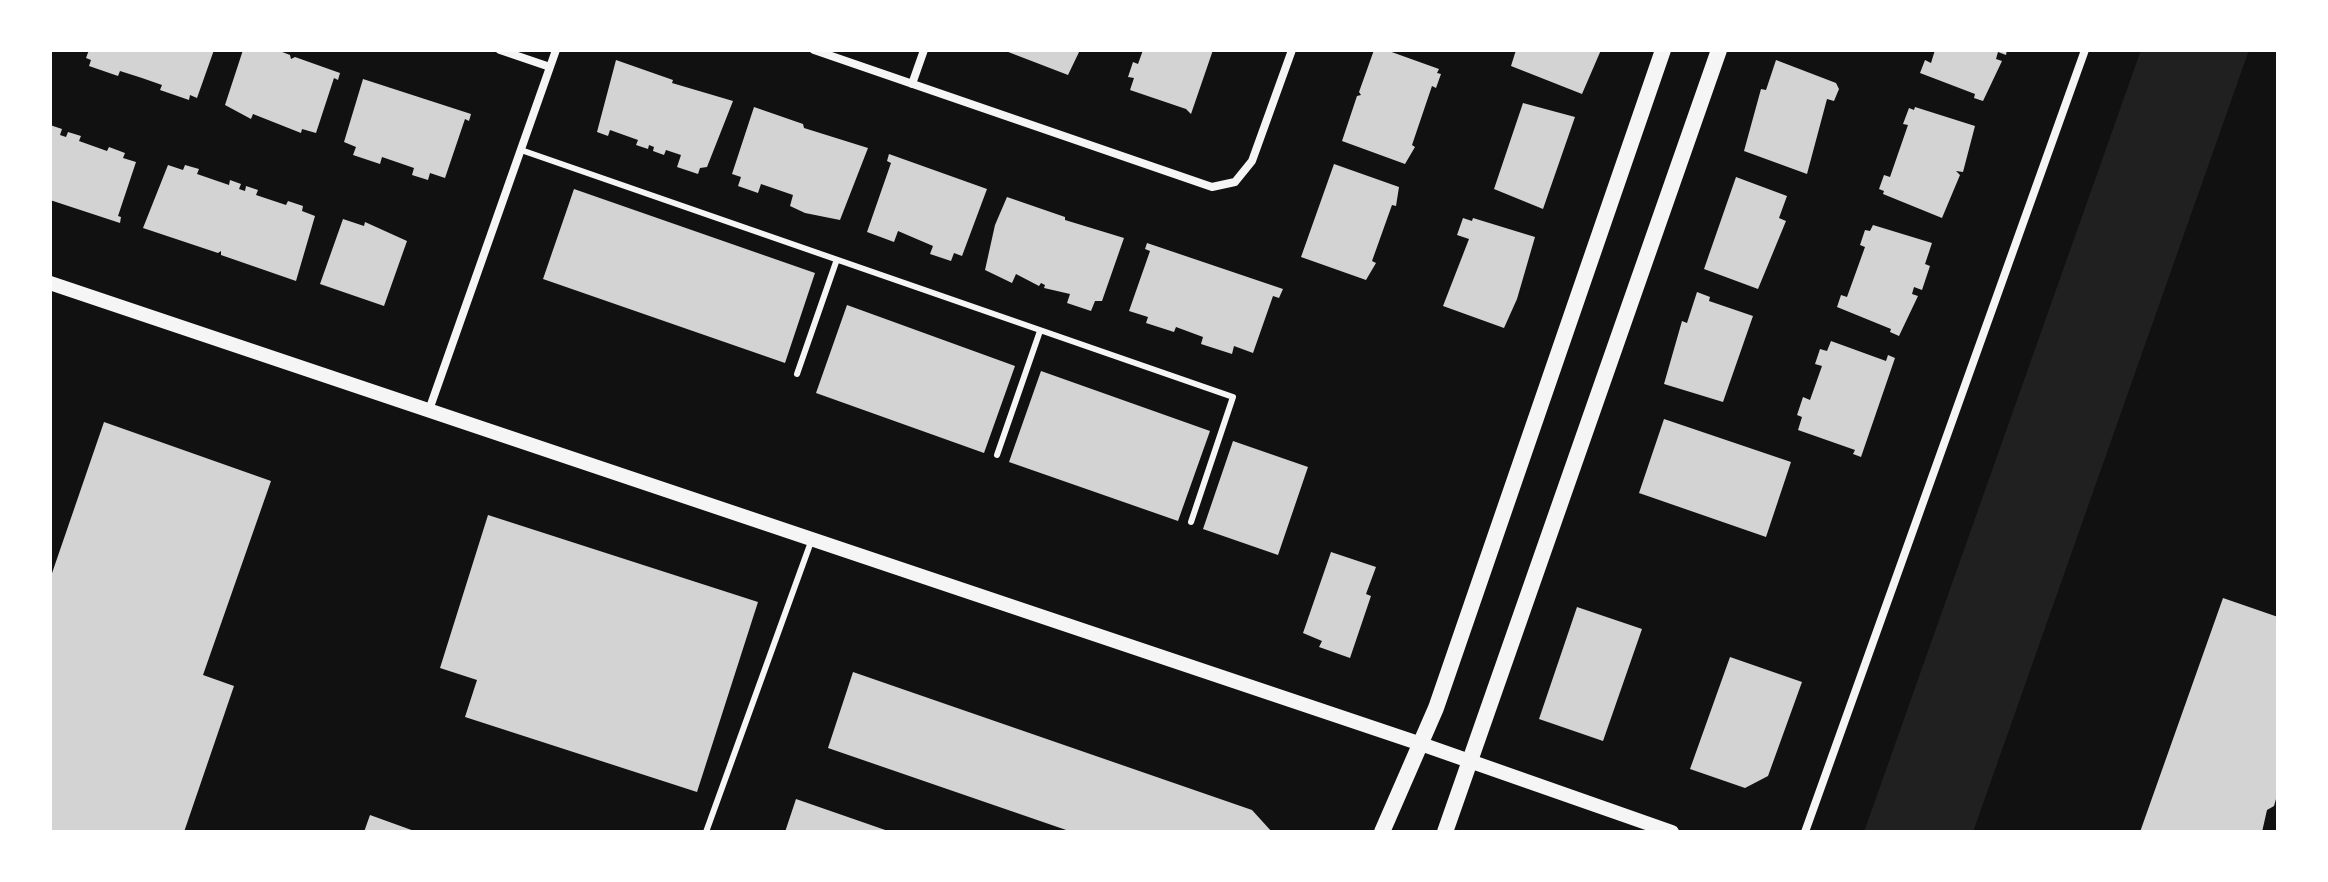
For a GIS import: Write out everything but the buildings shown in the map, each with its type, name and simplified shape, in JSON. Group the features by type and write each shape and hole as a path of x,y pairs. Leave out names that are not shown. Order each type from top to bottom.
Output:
{"main road":[{"path":"1382,832 1421,744 1663,50"},
{"path":"1445,832 1719,50"}],"street":[{"path":"500,50 550,67"},
{"path":"429,410 556,50"},
{"path":"814,50 1184,180 1212,187 1235,182 1252,161 1292,50"},
{"path":"912,84 924,50"},
{"path":"1805,832 2085,50"},
{"path":"50,283 1421,744 1672,832"}],"lane":[{"path":"521,150 836,262 1233,397 1191,522"},
{"path":"797,374 836,262"},
{"path":"997,455 1040,331"},
{"path":"706,832 812,539"}],"shaded area":[{"path":"2141,50 2249,50 1973,832 1864,832"}]}
